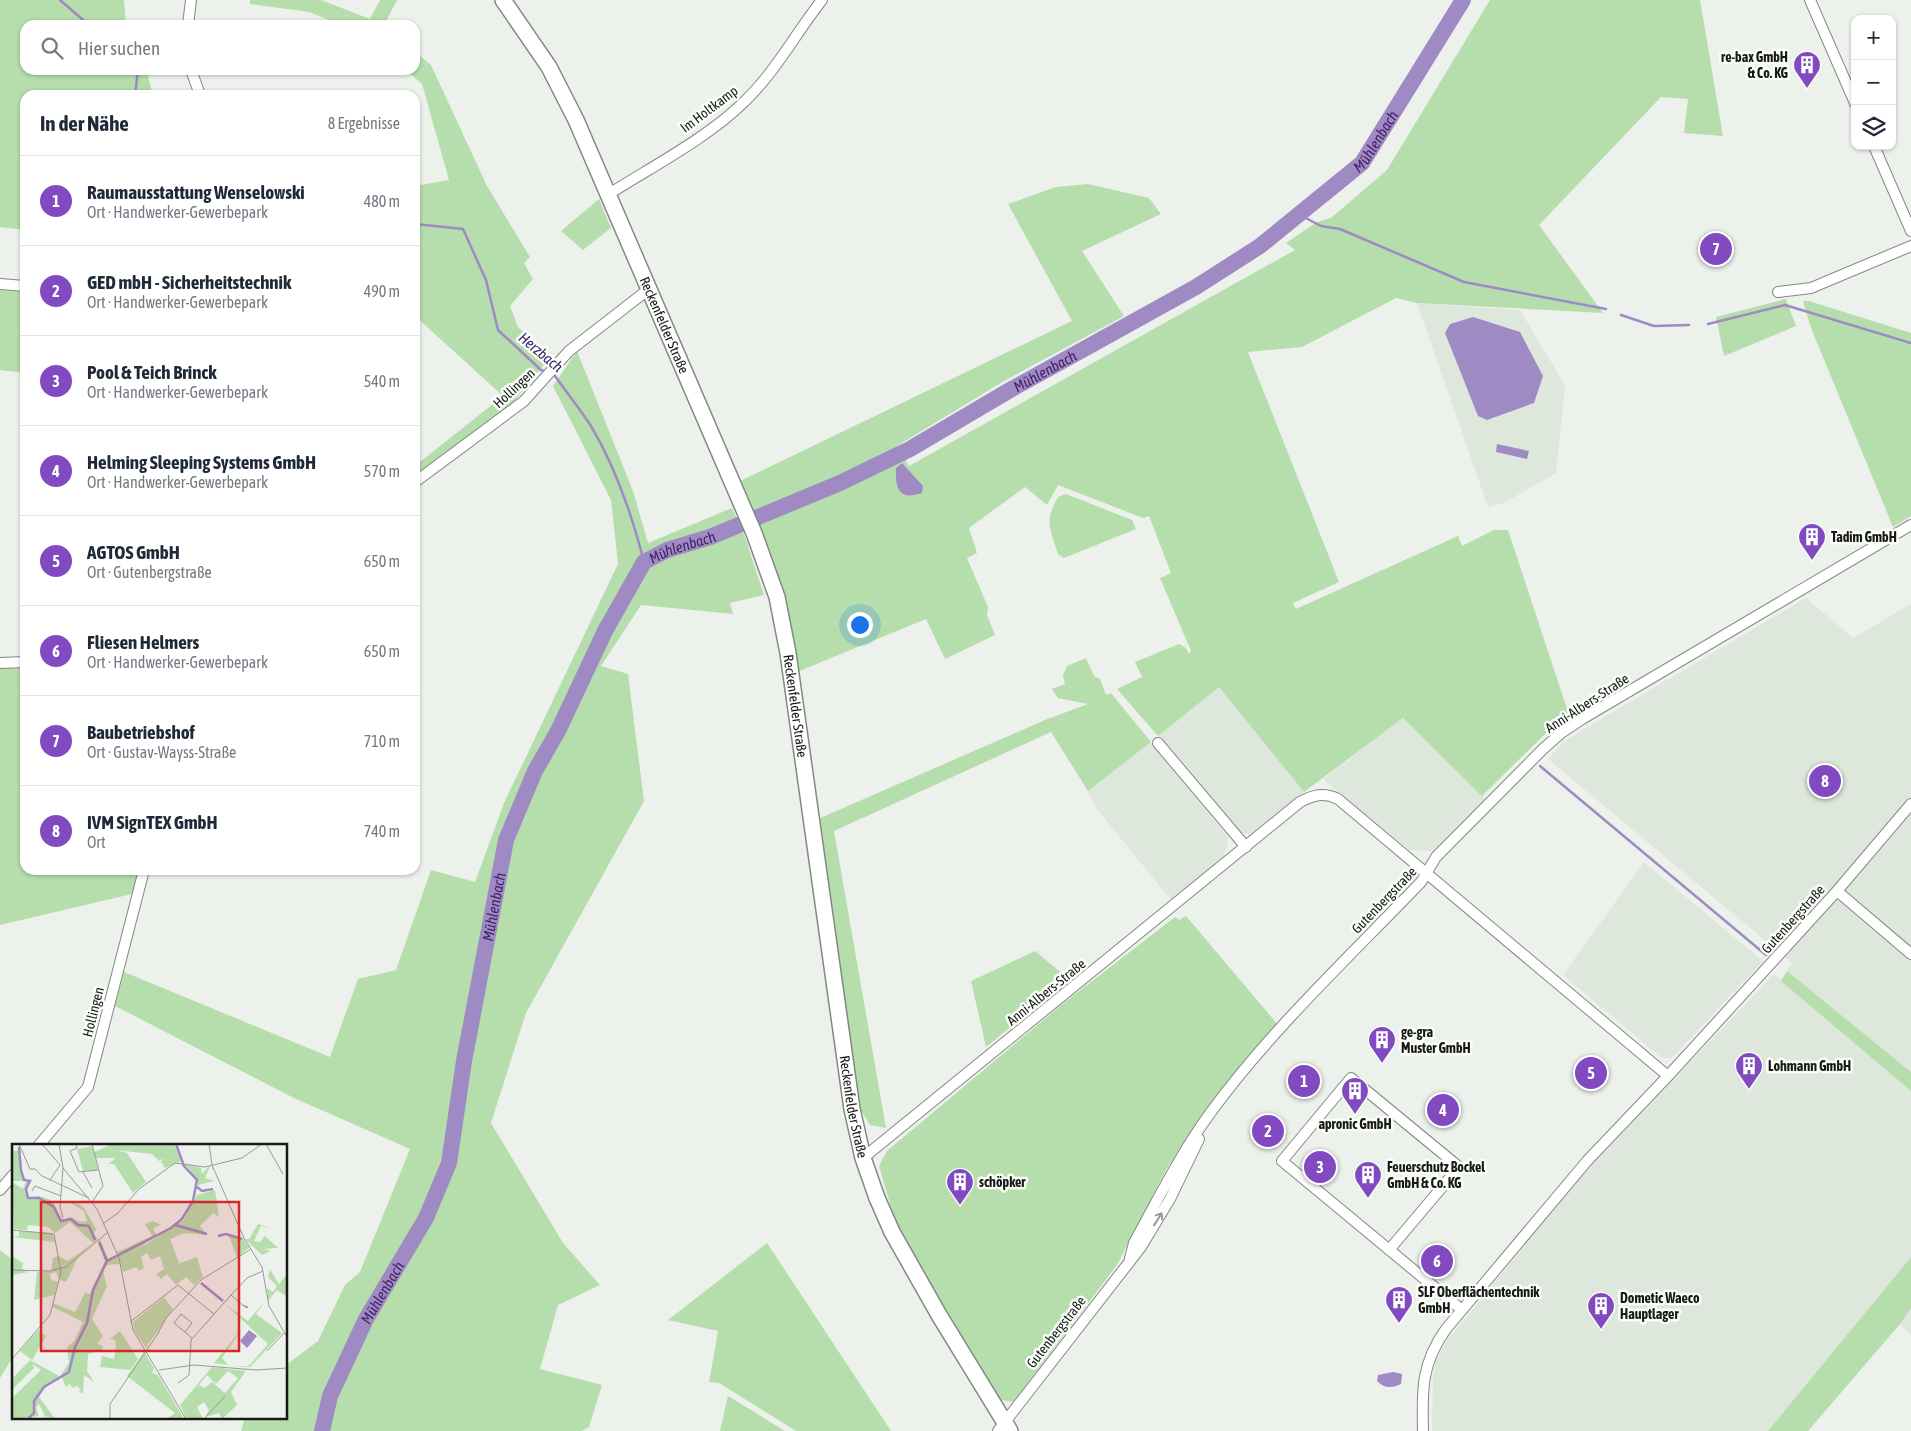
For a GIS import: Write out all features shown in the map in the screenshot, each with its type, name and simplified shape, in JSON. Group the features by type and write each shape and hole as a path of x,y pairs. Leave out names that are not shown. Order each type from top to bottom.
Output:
{"street":[{"path":"188,20 190,0"},
{"name":"Reckenfelder Straße","path":"503,0 549,67 576,120 754,533 777,597 787,644 852,1109 863,1158 877,1198 892,1232 1004,1428"},
{"name":"Im Holtkamp","path":"609,194 720,122 745,101 776,66 822,0"},
{"path":"1810,0 1851,94"},
{"path":"193,75 198,90"},
{"path":"1876,150 1911,231"},
{"path":"1778,292 1811,288 1911,246"},
{"path":"0,284 20,286"},
{"name":"Hollingen","path":"420,478 517,406 544,380 569,351 649,289"},
{"name":"Anni-Albers-Straße","path":"863,1158 1300,802 1311,796 1330,795 1426,873 1436,857 1562,733 1911,525"},
{"path":"0,663 20,662"},
{"path":"1158,743 1246,847"},
{"name":"Gutenbergstraße","path":"1423,1431 1422,1385 1428,1359 1439,1339 1573,1176 1837,892 1911,804"},
{"name":"Gutenbergstraße","path":"1004,1428 1130,1258 1141,1247 1170,1199 1211,1112 1283,1026 1421,882 1426,873 1668,1076"},
{"name":"Hollingen","path":"40,1144 88,1087 143,875"},
{"name":"Gutenbergstraße","path":"1837,892 1911,954"},
{"path":"1389,1250 1459,1166 1352,1078 1282,1161 1389,1250 1462,1310"},
{"path":"0,1190 12,1176"}],"shaded area":[{"path":"1417,303 1520,310 1565,385 1556,473 1504,503 1488,507"},
{"path":"1473,317 1520,332 1543,376 1534,403 1487,420 1478,416 1445,333 1450,324"},
{"path":"1497,444 1529,451 1527,459 1496,452"},
{"path":"902,463 923,486 922,493 908,495 900,491 896,481 896,468"},
{"path":"1806,598 1853,638 1911,604 1911,1072 1787,971 1792,963 1548,759 1563,742"},
{"path":"1219,686 1304,792 1252,834 1239,832 1235,829 1158,736"},
{"path":"1403,718 1487,800 1447,841 1433,851 1409,850 1323,779"},
{"path":"1151,742 1227,836 1228,844 1222,859 1171,900 1096,808 1088,791"},
{"path":"1644,862 1763,961 1672,1058 1662,1058 1563,975"},
{"path":"1774,974 1911,1091 1911,1257 1768,1431 1432,1431 1433,1373 1436,1361 1446,1342 1578,1180"},
{"path":"1911,1308 1911,1335 1900,1324"},
{"path":"1393,1372 1402,1374 1401,1384 1389,1387 1377,1381 1378,1375"}],"green space":[{"path":"0,0 124,0 126,20 20,20 20,75 148,75 152,90 20,90 20,229 0,227"},
{"path":"250,0 321,0 370,19 380,0 397,0 387,20 329,20 309,12 250,4"},
{"path":"1490,0 1700,0 1723,136 1684,133 1688,99 1661,97 1539,225 1603,313 1417,303 1396,298 1302,347 1248,352 1339,582 1293,603 1296,609 1458,536 1462,546 1494,530 1508,530 1569,715 1544,735 1482,796 1403,718 1304,792 1219,687 1158,736 1117,689 1142,677 1135,662 1179,644 1186,648 1189,654 1191,651 1160,578 1171,573 1149,516 1143,518 1058,485 1047,505 1025,487 969,528 977,553 967,558 988,607 987,615 995,635 945,659 926,619 797,672 776,574 740,481 1072,321 1008,204 1056,187 1088,184 1149,198 1161,214 1082,251 1124,316 1004,381 897,446 909,466 1295,250 1286,243 1317,222 1331,218 1387,170"},
{"path":"420,56 431,65 487,186 530,257 524,263 533,279 510,306 518,327 551,356 513,403 420,476 420,462 503,396 420,321 420,185 449,180 422,84 412,75 420,75"},
{"path":"599,199 611,228 583,250 561,231"},
{"path":"0,290 20,292 20,372 0,370"},
{"path":"1786,299 1796,326 1724,356 1716,317"},
{"path":"1803,301 1809,301 1911,333 1911,516 1893,527 1811,328"},
{"path":"577,351 633,491 648,543 732,508 745,537 764,595 730,603 733,614 641,605 601,666 628,674 644,801 526,1013 491,1123 563,1243 600,1285 558,1305 540,1369 602,1385 589,1427 582,1431 241,1431 245,1418 288,1418 288,1364 318,1341 345,1285 360,1272 410,1149 294,1098 115,1006 124,972 330,1057 358,979 396,970 431,870 475,882 504,803 618,564 611,500 553,386"},
{"path":"1066,494 1132,520 1136,529 1064,558 1058,554 1051,531 1050,519 1058,497"},
{"path":"1086,658 1094,676 1100,679 1106,695 1111,693 1151,742 1088,791 1051,732 834,831 886,1128 870,1125 861,1110 818,819 1045,720 1088,704 1058,698 1052,689 1065,684 1063,676 1067,666"},
{"path":"20,666 20,875 137,875 132,894 0,925 0,667"},
{"path":"1186,916 1279,1026 1209,1108 1167,1168 1117,1265 1013,1402 996,1399 897,1228 879,1166 887,1151 1065,1002 1175,917 1179,920"},
{"path":"1035,951 1069,979 986,1047 971,981"},
{"path":"1787,971 1911,1072 1911,1091 1781,981"},
{"path":"767,1243 891,1431 796,1431 719,1383 709,1382 718,1331 668,1320"},
{"path":"0,1250 12,1259 12,1358 0,1378"},
{"path":"1911,1257 1911,1308 1900,1324 1808,1431 1768,1431"},
{"path":"728,1396 785,1431 720,1431"}],"waterway":[{"name":"Herzbach","path":"60,0 83,20"},
{"name":"Mühlenbach","path":"322,1431 330,1396 366,1319 426,1218 449,1163 464,1061 506,840 535,771 558,731 605,631 644,562 667,550 710,537 840,483 910,449 1010,390 1196,287 1260,246 1362,163 1463,0"},
{"name":"Herzbach","path":"136,90 137,75"},
{"path":"1300,215 1321,226 1340,229 1464,282 1606,309"},
{"name":"Herzbach","path":"420,225 463,229 486,280 498,330 541,370 547,372"},
{"path":"1708,324 1785,305 1911,343"},
{"path":"1621,315 1654,326 1689,325"},
{"name":"Herzbach","path":"552,375 555,376 587,420 608,458 629,509 644,562"},
{"path":"1540,766 1766,955"}],"place":[{"name":"re-bax GmbH & Co. KG","path":"1807,89"},
{"name":"Baubetriebshof","path":"1716,249"},
{"name":"Tadim GmbH","path":"1812,561"},
{"name":"IVM SignTEX GmbH","path":"1825,781"},
{"name":"ge-gra Muster GmbH","path":"1382,1064"},
{"name":"AGTOS GmbH","path":"1591,1073"},
{"name":"Raumausstattung Wenselowski","path":"1304,1081"},
{"name":"Lohmann GmbH","path":"1749,1090"},
{"name":"Helming Sleeping Systems GmbH","path":"1443,1110"},
{"name":"apronic GmbH","path":"1355,1115"},
{"name":"GED mbH - Sicherheitstechnik","path":"1268,1131"},
{"name":"Pool & Teich Brinck","path":"1320,1167"},
{"name":"Feuerschutz Bockel GmbH & Co. KG","path":"1368,1199"},
{"name":"schöpker","path":"960,1206"},
{"name":"Fliesen Helmers","path":"1437,1261"},
{"name":"SLF Oberflächentechnik GmbH","path":"1399,1324"},
{"name":"Dometic Waeco Hauptlager","path":"1601,1330"}]}
